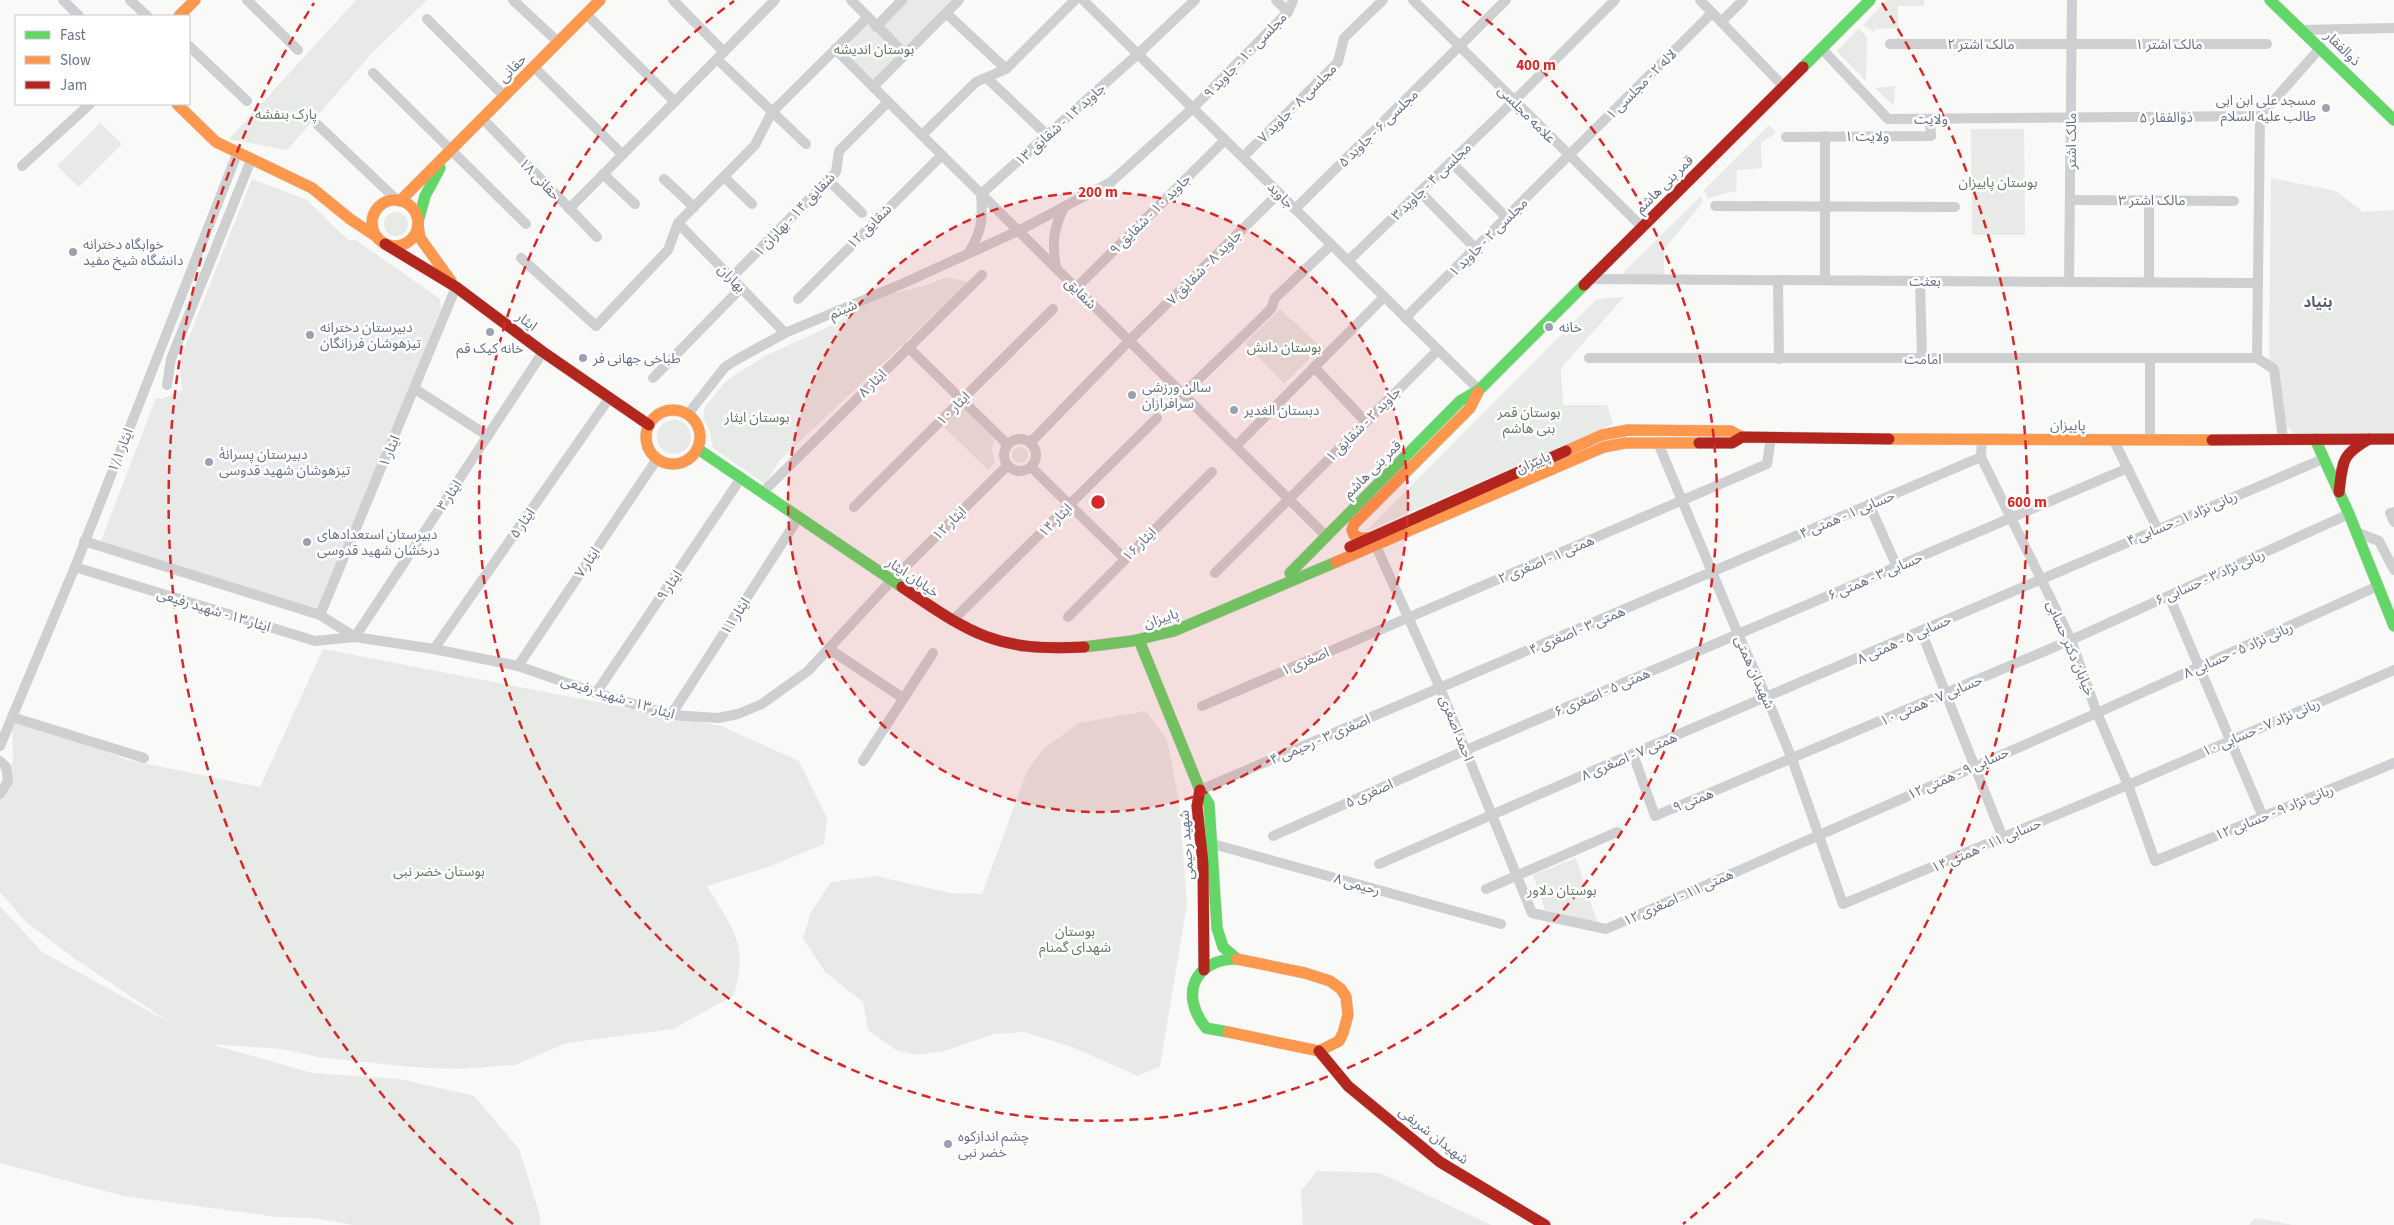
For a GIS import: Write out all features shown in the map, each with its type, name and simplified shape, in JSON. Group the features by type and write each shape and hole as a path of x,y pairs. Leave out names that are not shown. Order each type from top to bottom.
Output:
{"street":[{"path":"63,0 78,15"},
{"path":"130,0 146,15"},
{"path":"180,15 195,0"},
{"path":"247,0 298,50"},
{"path":"513,0 558,42"},
{"name":"حقانی","path":"399,201 483,120 600,0"},
{"path":"673,0 720,56 772,112 806,144"},
{"path":"569,209 774,0"},
{"path":"851,0 905,54"},
{"path":"876,27 902,0"},
{"path":"873,86 959,0"},
{"path":"922,135 976,82 988,79 1006,69 1075,0"},
{"name":"جاوید","path":"1084,0 1479,390"},
{"name":"جاوید ۱۴ - شقایق ۱۳","path":"981,194 1196,0"},
{"path":"1276,0 1288,12"},
{"name":"مجلسی ۱۰ - جاوید ۹","path":"1064,207 1111,182 1193,108 1288,12 1293,0"},
{"name":"مجلسی ۸ - جاوید ۷","path":"1243,157 1338,62 1344,38 1382,0"},
{"name":"علامه مجلسی","path":"1413,0 1642,227"},
{"name":"مجلسی ۶ - جاوید ۵","path":"1295,209 1460,48 1506,0"},
{"name":"مجلسی ۴ - جاوید ۳","path":"1348,261 1514,101 1615,0"},
{"path":"1721,22 1742,0"},
{"name":"قمر بنی هاشم","path":"1290,573 1460,401 1479,390 1592,279 1870,0"},
{"name":"مالک اشتر","path":"2070,282 2072,0"},
{"name":"ذوالفقار","path":"2270,0 2321,47 2394,120"},
{"path":"1702,1 1784,86"},
{"path":"946,13 1006,69"},
{"name":"لاله ۲ - مجلسی ۱","path":"1570,156 1712,13"},
{"path":"586,14 675,102"},
{"path":"521,258 596,326 668,250 678,223 755,144 772,112 868,18"},
{"path":"427,19 505,97"},
{"path":"2302,30 2394,28"},
{"name":"مالک اشتر ۲","path":"1890,44 2072,44"},
{"name":"مالک اشتر ۱","path":"2072,44 2267,44"},
{"path":"190,47 246,101"},
{"path":"2283,439 2274,369 2257,358 2260,116 2321,47"},
{"name":"شقایق","path":"836,49 1326,537"},
{"name":"ولایت","path":"1822,49 1888,119 2071,118"},
{"path":"534,67 622,154"},
{"path":"373,73 449,154 526,224"},
{"path":"988,79 1047,135"},
{"name":"شقایق ۱۴ - بهاران ۱","path":"731,278 836,172 838,151 888,102"},
{"path":"22,166 89,105"},
{"path":"178,105 216,142 237,154 312,188 350,219 365,222 374,217"},
{"name":"ذوالفقار ۵","path":"2071,118 2260,116"},
{"name":"ولایت ۱","path":"1786,137 1931,136 1930,119"},
{"name":"حقانی ۱۸","path":"483,120 597,237"},
{"path":"318,125 399,201 413,209 424,243 456,287"},
{"path":"1825,136 1825,280"},
{"name":"جاوید ۱۰ - شقایق ۹","path":"1076,288 1225,140"},
{"name":"ایثار ۱/۱","path":"0,746 74,567 237,154"},
{"path":"399,201 380,206 374,217 373,229 381,240 396,246 408,242 415,234 425,196 449,154"},
{"name":"شقایق ۱۲","path":"798,299 942,155"},
{"name":"مجلسی ۲ - جاوید ۱","path":"1405,318 1570,156"},
{"path":"167,385 171,359 251,160"},
{"path":"1451,162 1506,218"},
{"path":"603,174 635,204"},
{"path":"724,177 752,204"},
{"path":"664,179 694,207"},
{"path":"828,180 862,213"},
{"path":"1420,192 1476,249"},
{"name":"جاوید ۸ - شقایق ۷","path":"1030,443 1129,341 1279,193"},
{"path":"969,253 981,231 983,213 981,194"},
{"name":"مالک اشتر ۳","path":"2071,200 2234,201"},
{"path":"2149,200 2149,282"},
{"path":"1715,206 1955,207"},
{"path":"1056,268 1052,243 1056,225 1064,207"},
{"name":"شبنم","path":"688,414 725,367 785,333 1018,231 1064,207"},
{"name":"ایثار","path":"350,219 456,287 543,352 648,425"},
{"name":"بهاران","path":"678,223 785,333"},
{"path":"1182,394 1271,309 1275,298 1331,245"},
{"name":"ایثار ۸","path":"763,492 982,274"},
{"name":"بعثت","path":"1592,279 2258,283"},
{"path":"1778,280 1779,360"},
{"path":"1920,281 1922,359"},
{"name":"ایثار ۱","path":"320,615 456,287"},
{"path":"654,378 741,288"},
{"path":"1236,446 1384,297"},
{"name":"ایثار ۱۰","path":"854,507 1053,309"},
{"path":"908,347 1008,444"},
{"name":"جاوید ۲ - شقایق ۱","path":"1215,573 1438,350"},
{"name":"ایثار ۳","path":"355,638 543,352"},
{"name":"امامت","path":"1589,358 1779,360 2257,358"},
{"path":"2150,359 2150,440"},
{"path":"1314,367 1365,421"},
{"path":"415,389 488,436"},
{"name":"قمر بنی هاشم","path":"1373,542 1354,535 1352,530 1354,524 1470,408 1479,390"},
{"name":"ایثار ۵","path":"434,650 610,397"},
{"path":"680,410 688,414 698,426 700,442 698,449 693,456 680,464 664,463 657,459 652,454 646,440 648,425 662,412 680,410"},
{"name":"ایثار ۱۴","path":"952,621 1157,418"},
{"name":"پاییزان","path":"1139,640 1174,631 1373,542 1602,435 1628,430 1731,430 1742,437"},
{"path":"1658,443 1660,430"},
{"name":"پاییزان","path":"1139,640 1170,624 1290,573 1373,542 1604,447 1626,443 1732,443 1742,437 2114,441 2394,438"},
{"name":"همتی ۱ - اصغری ۲","path":"1408,617 1768,464 1771,437"},
{"path":"2339,493 2342,467 2350,450 2372,438"},
{"path":"1021,439 1030,443 1036,455 1031,467 1022,471 1007,466 1003,457 1008,444 1021,439"},
{"name":"خیابان دکتر حسابی","path":"1982,439 1981,457 2071,640 2098,713 2128,785 2155,861"},
{"path":"2315,439 2350,514 2394,626"},
{"path":"2114,441 2157,528"},
{"name":"شهیدان همتی","path":"1658,443 1792,760 1843,904"},
{"name":"خیابان ایثار","path":"698,449 952,621 976,634 1000,642 1039,647 1070,648 1139,640"},
{"name":"حسابی ۱ - همتی ۴","path":"1713,571 1981,457"},
{"name":"ایثار ۷","path":"518,666 657,459"},
{"name":"ربانی نژاد ۱ - حسابی ۴","path":"2040,579 2323,459"},
{"name":"ایثار ۱۲","path":"892,580 1007,466"},
{"path":"1031,467 1125,559"},
{"name":"حسابی ۳ - همتی ۶","path":"1738,634 2128,468"},
{"name":"ایثار ۱۶","path":"1068,617 1212,472"},
{"name":"ایثار ۹","path":"596,693 741,478"},
{"path":"1869,504 1897,567"},
{"name":"ربانی نژاد ۳ - حسابی ۶","path":"2071,640 2350,514"},
{"name":"ایثار ۱۱","path":"671,715 799,517"},
{"path":"2356,532 2379,541 2394,570"},
{"name":"ایثار ۱۳ - شهید رفیعی","path":"84,541 320,615 355,638"},
{"name":"احمد اصغری","path":"1373,542 1440,688 1532,913"},
{"name":"ایثار ۱۳ - شهید رفیعی","path":"74,567 315,641 355,638 434,650 518,666 596,693 671,715 718,718 738,714 762,704 808,671 892,580"},
{"name":"همتی ۳ - اصغری ۴","path":"1440,688 1713,571"},
{"name":"حسابی ۵ - همتی ۸","path":"1767,698 2040,579"},
{"name":"ربانی نژاد ۵ - حسابی ۸","path":"2098,713 2378,586"},
{"path":"2169,596 2263,817"},
{"name":"اصغری ۱","path":"1202,706 1408,617"},
{"path":"1921,632 2003,838"},
{"name":"همتی ۵ - اصغری ۶","path":"1466,750 1738,634"},
{"name":"شهید رحیمی","path":"1139,640 1200,790 1197,806 1203,864 1204,970"},
{"name":"حسابی ۷ - همتی ۱۰","path":"1792,760 2071,640"},
{"path":"829,649 904,698"},
{"path":"863,761 933,653"},
{"name":"ربانی نژاد ۷ - حسابی ۱۰","path":"2128,785 2394,670"},
{"name":"اصغری ۳ - رحیمی ۴","path":"1200,790 1440,688"},
{"name":"همتی ۷ - اصغری ۸","path":"1379,864 1767,698"},
{"name":"حسابی ۹ - همتی ۱۲","path":"1820,835 1974,765 2098,713"},
{"path":"12,717 144,758"},
{"name":"اصغری ۵","path":"1273,836 1466,750"},
{"name":"همتی ۹","path":"1633,754 1655,816 1792,760"},
{"path":"0,762 6,768 8,781 0,794"},
{"name":"ربانی نژاد ۹ - حسابی ۱۲","path":"2155,861 2394,763"},
{"name":"حسابی ۱۱ - همتی ۱۴","path":"1843,904 2128,785"},
{"path":"1200,790 1209,804 1217,928 1223,946 1237,959"},
{"path":"1486,889 1617,832"},
{"name":"همتی ۱۱ - اصغری ۱۲","path":"1532,913 1606,929 1820,835"},
{"name":"رحیمی ۸","path":"1213,844 1501,924"},
{"path":"1237,959 1316,976 1336,983 1346,995 1349,1009 1343,1034 1336,1045 1319,1051 1206,1028 1196,1018 1191,999 1194,982 1209,964 1221,960 1237,959"},
{"name":"شهیدان شریفی","path":"1319,1051 1348,1086 1440,1162 1545,1225"}],"shaded area":[{"name":"دبیرستان دخترانه تیزهوشان فرزانگان","path":"252,179 307,200 348,240 356,240 440,299 441,308 320,611 101,541 156,398 162,399 182,390 179,362"}],"green space":[{"name":"پارک بنفشه","path":"356,0 427,0 373,52 287,150 229,139"},
{"name":"بوستان اندیشه","path":"905,0 954,0 874,80 840,48 870,18 879,27"},
{"path":"1887,0 1924,0 1924,6 1898,6 1898,28 1876,29 1873,32 1863,25"},
{"path":"1859,28 1867,37 1866,81 1837,51"},
{"path":"1895,86 1894,106 1875,88"},
{"path":"100,123 122,144 79,187 57,166"},
{"path":"1769,125 1776,133 1761,143 1762,168 1737,170 1736,191 1708,198 1704,190"},
{"name":"بوستان پاییزان","path":"1971,129 2024,129 2025,235 1972,235"},
{"path":"2271,178 2336,191 2363,212 2394,210 2394,434 2294,434 2277,416 2269,363"},
{"path":"1701,196 1703,202 1664,249 1664,277 1622,274"},
{"path":"396,212 405,215 408,224 405,233 396,236 387,233 384,224 387,215"},
{"name":"بوستان ایثار","path":"947,277 969,282 780,460 765,484 713,448 709,429 703,419 705,407 726,381 765,356 837,323 870,298 924,286"},
{"name":"بوستان قمر بنی هاشم","path":"1624,297 1561,368 1563,405 1607,405 1613,424 1365,532 1597,299"},
{"name":"بوستان دانش","path":"1280,309 1321,347 1284,384 1245,343"},
{"path":"964,407 994,440 992,450 995,462 988,470 943,426"},
{"path":"674,420 686,425 691,437 686,449 674,454 662,449 657,437 662,425"},
{"path":"1017,447 1023,447 1028,452 1026,461 1017,463 1012,458 1012,452"},
{"name":"بوستان خضر نبی","path":"323,649 721,726 799,761 827,818 824,844 768,867 707,886 730,925 739,949 740,962 734,995 673,1029 566,1043 515,1065 459,1069 412,1067 318,1057 283,1049 210,1044 312,1073 400,1079 474,1096 519,1149 540,1216 540,1225 353,1225 315,1218 277,1217 124,1196 0,1163 0,906 42,952 172,1024 75,959 25,921 0,892 0,785 13,761 12,717 128,760 260,787"},
{"name":"بوستان شهدای گمنام","path":"1146,711 1167,740 1179,801 1187,904 1160,1066 1138,1076 1072,1047 1024,1032 994,1034 944,1051 916,1055 896,1050 868,1030 863,1002 825,972 803,938 811,912 831,882 876,876 950,893 982,894 1027,771 1043,749 1079,723"},
{"name":"بوستان دلاور","path":"1576,858 1598,924 1545,910 1533,875"},
{"path":"1317,1171 1380,1173 1491,1225 1303,1225 1301,1191"},
{"path":"2255,1218 2293,1225 2249,1225"}],"traffic: fast":[{"path":"1803,67 1870,0"},
{"path":"2270,0 2394,120"},
{"path":"418,222 425,196 440,168"},
{"path":"1290,573 1460,401 1479,390 1584,285"},
{"path":"2315,439 2349,514 2394,626"},
{"path":"698,449 902,587"},
{"path":"1084,647 1132,641 1174,631 1336,562"},
{"path":"1139,640 1200,790 1209,804 1217,928 1223,947 1237,959"},
{"path":"1228,1032 1206,1028 1198,1016 1193,1003 1193,992 1195,981 1201,972 1210,965 1237,959"}],"traffic: slow":[{"path":"180,15 195,0"},
{"path":"400,201 600,0"},
{"path":"178,105 216,142 312,188 350,219 377,237"},
{"path":"395,200 408,204 414,210 418,223 414,236 408,242 395,246 382,242 376,236 372,223 376,210 382,204 395,200"},
{"path":"418,225 420,238 451,281"},
{"path":"1370,538 1360,538 1354,535 1352,530 1354,524 1470,408 1478,392"},
{"path":"668,410 678,410 688,414 696,422 700,437 696,452 688,460 678,464 668,464 658,460 650,452 646,442 646,432 650,422 658,414 668,410"},
{"path":"1566,451 1602,435 1628,430 1731,431 1742,437"},
{"path":"1889,439 2212,440"},
{"path":"1336,562 1604,447 1625,443 1699,443"},
{"path":"1228,1032 1319,1051 1339,1041 1348,1015 1346,997 1341,989 1330,981 1305,973 1237,959"}],"traffic: jam":[{"path":"1584,285 1803,67"},
{"path":"385,244 456,287 543,352 649,425"},
{"path":"1699,443 1732,443 1742,437 1889,439"},
{"path":"2339,492 2341,473 2345,460 2353,450 2369,439"},
{"path":"2212,440 2394,439"},
{"path":"1350,547 1566,451"},
{"path":"902,587 967,628 1006,643 1054,648 1084,647"},
{"path":"1200,790 1197,806 1203,864 1204,970"},
{"path":"1319,1051 1348,1086 1440,1162 1545,1225"}],"place":[{"name":"مسجد علی ابن ابی طالب علیه السلام","path":"2326,108"},
{"name":"خوابگاه دخترانه دانشگاه شیخ مفید","path":"73,252"},
{"name":"خانه","path":"1549,327"},
{"name":"خانه کیک قم","path":"490,332"},
{"name":"دبیرستان دخترانه تیزهوشان فرزانگان","path":"310,335"},
{"name":"طباخی جهانی فر","path":"583,358"},
{"name":"سالن ورزشی سرافرازان","path":"1132,395"},
{"name":"دبستان الغدیر","path":"1234,410"},
{"name":"دبیرستان پسرانهٔ تیزهوشان شهید قدوسی","path":"209,462"},
{"name":"دبیرستان استعدادهای درخشان شهید قدوسی","path":"307,542"},
{"name":"چشم اندازکوه خضر نبی","path":"948,1144"}],"district":[{"name":"بنیاد","path":"2318,302"}]}
